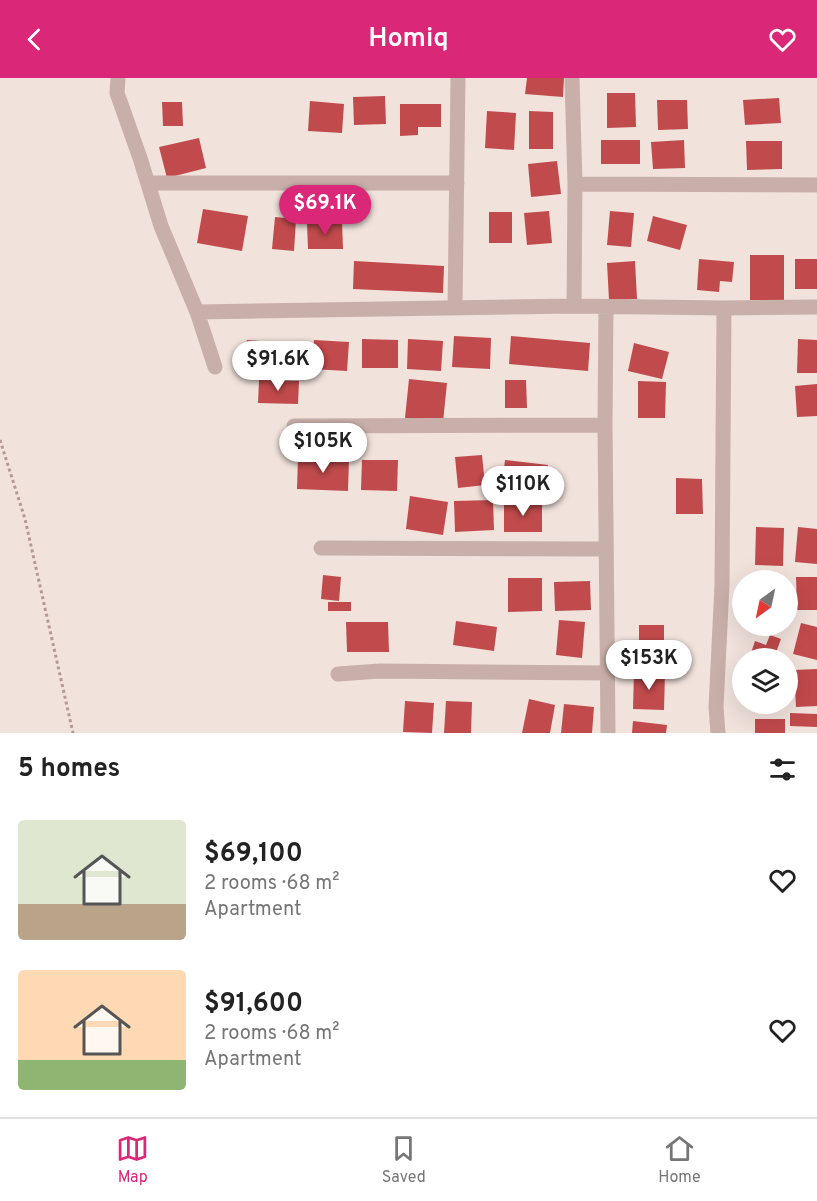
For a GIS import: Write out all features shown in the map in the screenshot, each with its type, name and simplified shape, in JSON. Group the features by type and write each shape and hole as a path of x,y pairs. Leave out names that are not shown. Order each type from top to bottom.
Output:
{"street":[{"path":"118,78 117,93 161,226 197,312 215,367"},
{"path":"455,308 458,78"},
{"path":"572,78 575,184 574,306"},
{"path":"148,183 458,183"},
{"path":"575,184 817,185"},
{"path":"197,312 574,306 817,307"},
{"path":"606,307 608,733"},
{"path":"718,733 716,707 722,585 724,308"},
{"path":"294,426 605,425"},
{"path":"321,548 606,549"},
{"path":"338,674 380,671 607,673"}],"path":[{"path":"0,440 25,519 73,733"}],"building":[{"path":"527,78 564,78 563,97 525,94"},
{"path":"607,93 635,93 636,127 607,128"},
{"path":"385,96 386,124 354,125 353,97"},
{"path":"779,98 781,123 745,125 743,100"},
{"path":"657,100 687,100 688,129 658,130"},
{"path":"310,101 344,104 342,133 308,131"},
{"path":"162,102 182,102 183,126 163,126"},
{"path":"400,104 441,104 441,127 418,127 418,135 400,136"},
{"path":"487,111 516,113 514,150 485,148"},
{"path":"529,111 553,112 553,149 529,149"},
{"path":"199,138 206,168 167,178 159,147"},
{"path":"601,140 640,140 640,164 601,164"},
{"path":"684,140 685,168 653,169 651,142"},
{"path":"746,141 782,141 782,169 747,170"},
{"path":"557,161 561,194 531,197 528,164"},
{"path":"203,209 248,216 242,251 197,243"},
{"path":"549,211 552,243 527,245 524,213"},
{"path":"610,211 634,213 631,247 607,245"},
{"path":"489,212 512,212 512,243 489,243"},
{"path":"653,216 687,225 680,250 647,241"},
{"path":"275,217 296,219 294,251 272,249"},
{"path":"342,222 343,249 308,249 307,223"},
{"path":"750,255 784,255 784,300 750,300"},
{"path":"699,259 734,262 732,282 720,281 719,292 697,290"},
{"path":"795,259 817,259 817,289 795,289"},
{"path":"354,261 444,266 443,293 353,289"},
{"path":"635,261 637,299 609,300 607,263"},
{"path":"454,336 491,338 490,369 452,367"},
{"path":"511,336 590,343 588,371 509,364"},
{"path":"362,339 398,340 398,368 362,368"},
{"path":"408,339 443,341 441,371 407,369"},
{"path":"798,339 817,340 817,373 797,373"},
{"path":"247,340 285,343 283,369 245,366"},
{"path":"314,340 349,342 347,371 312,369"},
{"path":"634,343 669,352 662,379 628,371"},
{"path":"409,379 447,383 443,422 405,418"},
{"path":"259,380 299,381 298,404 258,403"},
{"path":"505,380 526,380 527,408 505,408"},
{"path":"638,381 666,382 665,418 638,418"},
{"path":"817,384 817,416 797,417 795,386"},
{"path":"482,455 485,485 458,488 455,457"},
{"path":"298,456 349,458 348,491 297,489"},
{"path":"362,460 398,460 397,491 361,490"},
{"path":"505,460 548,465 545,492 502,486"},
{"path":"676,478 702,479 703,514 676,514"},
{"path":"410,496 448,502 443,535 406,529"},
{"path":"493,500 494,530 455,532 454,501"},
{"path":"504,501 542,501 542,532 504,532"},
{"path":"756,527 784,528 783,566 755,565"},
{"path":"798,527 817,529 817,564 795,562"},
{"path":"323,575 341,577 339,601 321,599"},
{"path":"798,577 817,577 817,610 798,610"},
{"path":"508,578 542,578 542,611 508,612"},
{"path":"590,581 591,610 555,611 554,582"},
{"path":"328,602 351,602 351,611 328,611"},
{"path":"559,620 585,622 582,658 556,655"},
{"path":"456,621 497,627 494,651 453,645"},
{"path":"346,622 388,622 389,652 347,652"},
{"path":"801,623 817,627 817,660 798,655 798,648 795,648"},
{"path":"639,625 664,625 664,661 639,661"},
{"path":"770,636 781,639 778,648 753,648 755,641 766,645"},
{"path":"817,669 817,706 798,707 798,670"},
{"path":"634,672 665,673 664,710 633,709"},
{"path":"529,699 555,705 550,733 522,733"},
{"path":"405,701 434,703 432,733 403,732"},
{"path":"446,701 472,702 471,733 444,733"},
{"path":"564,704 594,707 592,733 561,733"},
{"path":"790,714 817,714 817,727 790,726"},
{"path":"755,719 785,719 785,733 755,733"},
{"path":"633,721 667,725 666,733 632,733"}]}
